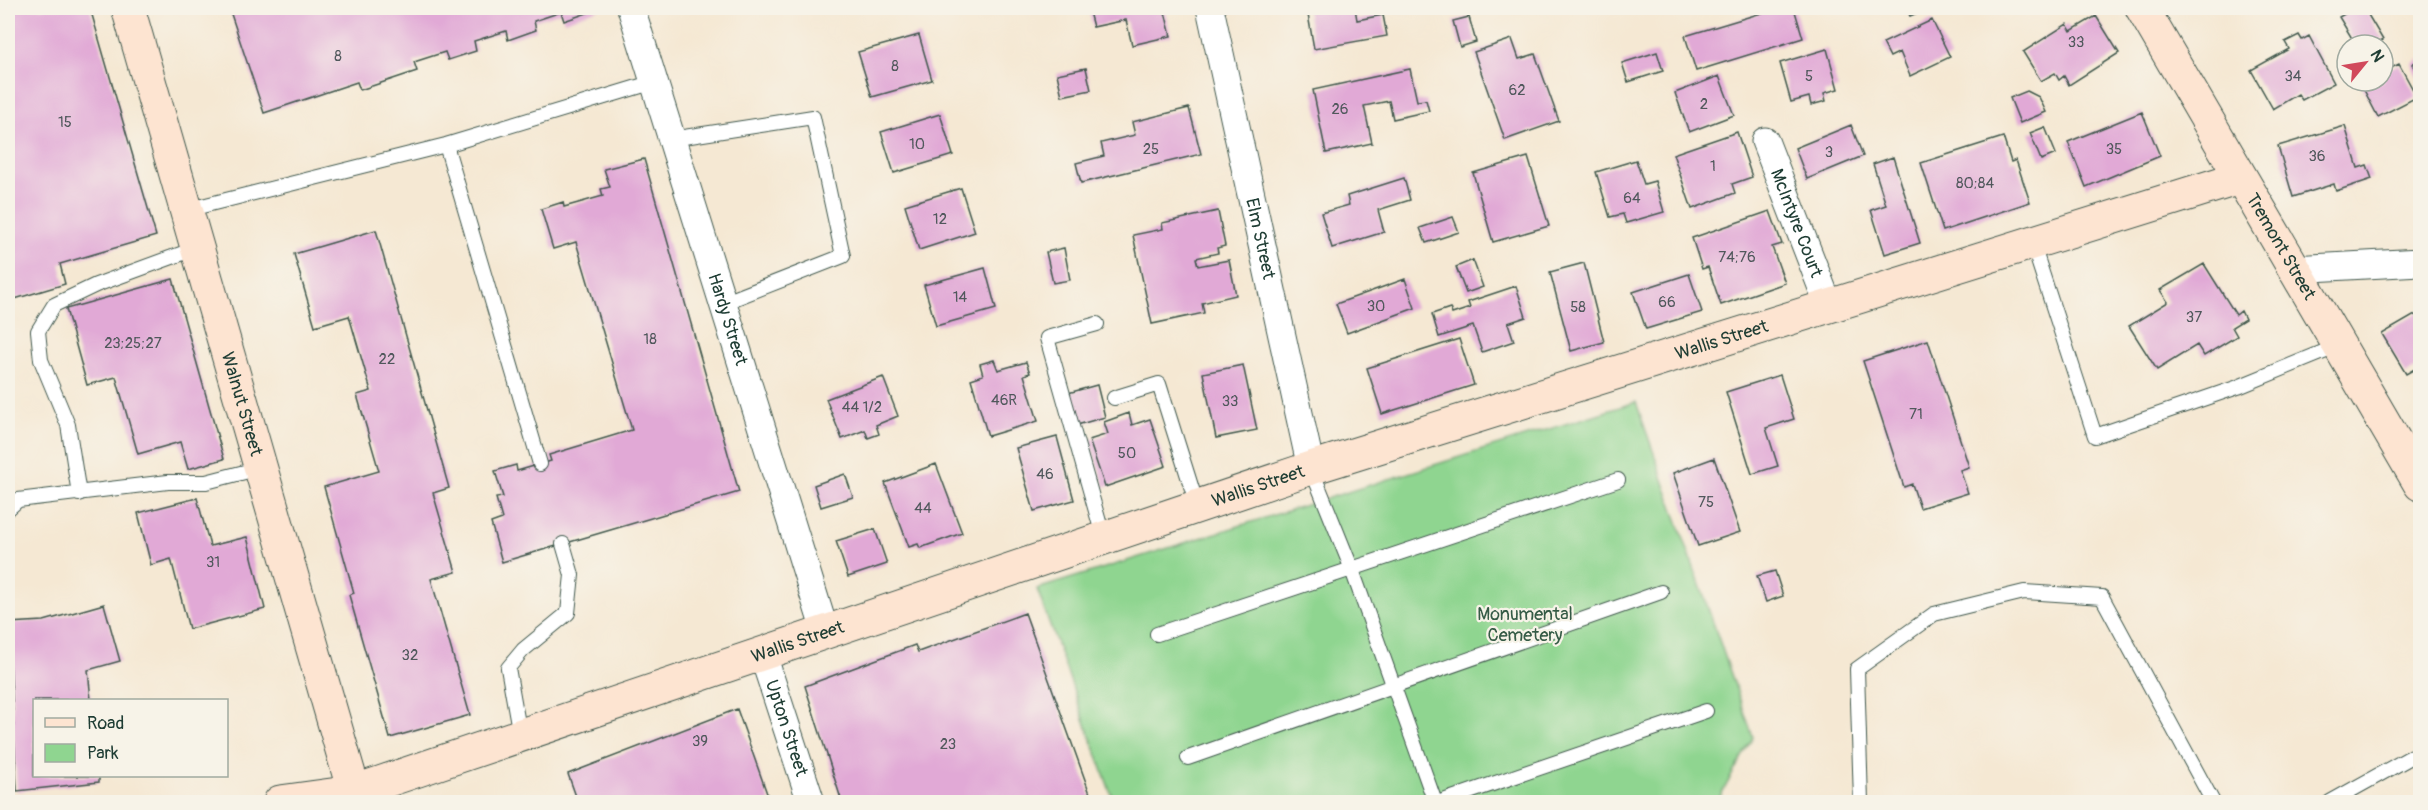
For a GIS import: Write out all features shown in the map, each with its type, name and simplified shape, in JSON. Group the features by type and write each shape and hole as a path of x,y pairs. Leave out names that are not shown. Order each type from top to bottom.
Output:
{"street":[{"name":"Walnut Street","path":"128,8 355,797"},
{"name":"Hardy Street","path":"631,8 825,631"},
{"name":"Elm Street","path":"1210,8 1311,468"},
{"name":"Tremont Street","path":"2142,8 2239,178 2421,484"},
{"name":"McIntyre Court","path":"1765,141 1829,306"},
{"name":"Wallis Street","path":"280,802 355,797 520,735 1197,505 2239,178"},
{"path":"2293,269 2421,262"},
{"name":"Upton Street","path":"762,652 812,802"}],"lane":[{"path":"186,210 446,145 654,82"},
{"path":"671,139 813,117 843,256 723,303"},
{"path":"446,145 540,464"},
{"path":"2031,242 2095,436 2238,387 2338,346"},
{"path":"80,494 68,425 41,360 38,331 54,305 96,285 197,248"},
{"path":"1097,324 1047,338 1103,536"},
{"path":"1114,398 1159,384 1197,505"},
{"path":"8,509 18,500 168,482 206,482 260,468"},
{"path":"1311,468 1351,567 1435,802"},
{"path":"1157,634 1351,567 1617,480"},
{"path":"520,735 508,668 523,650 568,613 572,574 563,544"},
{"path":"1188,758 1661,592"},
{"path":"1861,802 1857,669 1934,614 2024,592 2102,597 2213,802"},
{"path":"1440,802 1706,711"},
{"path":"2330,802 2421,752"}],"green space":[{"name":"Monumental Cemetery","path":"1636,402 1753,737 1717,802 1114,802 1037,589"}],"building":[{"path":"8,8 90,8 156,236 60,264 65,284 8,301"},
{"path":"229,8 599,9 564,21 561,12 534,21 536,30 508,40 506,31 474,41 476,51 448,60 445,52 414,62 417,71 360,90 357,82 264,113"},
{"path":"1088,8 1164,8 1171,36 1132,45 1126,20 1093,27"},
{"path":"1355,8 1357,20 1383,15 1387,36 1314,49 1307,9"},
{"path":"1778,8 1794,8 1803,38 1696,71 1685,36"},
{"path":"1906,8 1929,8 1910,16"},
{"path":"2355,8 2364,8 2379,33 2349,33 2339,17"},
{"path":"2096,16 2119,53 2069,85 2064,76 2059,80 2055,73 2041,81 2023,52 2067,24 2071,31"},
{"path":"1469,17 1476,42 1460,47 1453,21"},
{"path":"1932,20 1950,57 1910,76 1900,52 1890,57 1883,43"},
{"path":"919,35 932,80 872,97 858,52"},
{"path":"2299,35 2302,40 2309,36 2334,83 2302,100 2298,94 2273,109 2251,70 2289,49 2285,42"},
{"path":"1512,39 1519,59 1535,54 1559,121 1505,140 1474,52"},
{"path":"1827,49 1838,89 1824,93 1826,101 1811,105 1809,97 1791,102 1780,63"},
{"path":"1657,52 1663,71 1628,82 1622,63"},
{"path":"2420,59 2420,79 2412,64"},
{"path":"2399,64 2417,97 2378,117 2366,93 2395,93 2395,66"},
{"path":"1086,68 1091,90 1062,96 1057,74"},
{"path":"1410,69 1417,101 1426,100 1429,111 1393,119 1389,101 1364,106 1372,143 1326,153 1313,90"},
{"path":"1719,76 1734,115 1689,132 1675,93"},
{"path":"2027,91 2039,97 2046,112 2020,123 2010,98"},
{"path":"1189,108 1201,154 1081,183 1076,163 1104,156 1101,143 1135,135 1132,122"},
{"path":"2142,112 2160,156 2086,187 2068,142"},
{"path":"940,114 953,155 894,173 881,132"},
{"path":"1851,125 1863,156 1807,179 1795,148"},
{"path":"2345,126 2358,168 2367,165 2372,179 2336,191 2334,184 2293,197 2278,146"},
{"path":"2045,127 2056,154 2041,160 2030,133"},
{"path":"1737,132 1752,177 1732,184 1735,193 1692,209 1673,154"},
{"path":"2003,137 2011,162 2016,160 2030,202 1943,231 1921,163"},
{"path":"1528,157 1549,226 1493,242 1473,173"},
{"path":"1893,157 1920,243 1885,254 1871,210 1886,205 1873,164"},
{"path":"644,159 739,492 502,562 491,523 502,519 496,498 503,497 495,471 516,465 517,471 551,461 549,455 632,430 576,242 553,249 541,209 563,202 564,207 603,196 601,189 610,187 604,169"},
{"path":"1636,160 1644,184 1655,181 1664,212 1626,223 1623,214 1610,217 1596,172"},
{"path":"1404,178 1410,200 1378,210 1384,232 1332,248 1321,213 1349,205 1347,196"},
{"path":"961,188 975,232 919,250 905,205"},
{"path":"1218,211 1225,246 1217,248 1218,253 1196,258 1198,266 1229,260 1236,295 1202,303 1204,313 1152,324 1133,235 1163,229 1162,223"},
{"path":"1770,211 1782,244 1772,247 1785,283 1721,305 1708,267 1702,269 1692,238"},
{"path":"1453,217 1459,232 1426,243 1420,228"},
{"path":"376,230 449,488 433,493 456,572 431,579 470,715 390,738 349,595 354,593 324,487 379,471 357,395 371,391 349,316 315,326 294,254"},
{"path":"1064,248 1070,280 1053,283 1046,252"},
{"path":"1473,260 1483,287 1466,293 1456,267"},
{"path":"1584,263 1604,342 1571,351 1550,272"},
{"path":"2204,264 2236,315 2241,311 2245,319 2232,327 2237,336 2204,356 2197,345 2157,370 2129,326 2168,302 2160,290"},
{"path":"985,268 996,309 936,326 924,285"},
{"path":"1689,274 1702,312 1646,329 1633,292"},
{"path":"173,279 224,459 188,469 180,442 138,454 116,377 87,385 66,309"},
{"path":"1405,279 1415,308 1347,333 1336,304"},
{"path":"1516,286 1526,317 1508,323 1514,341 1482,352 1473,326 1439,337 1432,314 1450,308 1452,314 1470,308 1468,302"},
{"path":"2420,312 2420,366 2406,374 2382,334"},
{"path":"1459,339 1474,385 1382,414 1367,368"},
{"path":"1928,340 1969,467 1960,470 1968,493 1920,508 1912,484 1904,487 1863,361"},
{"path":"994,360 998,370 1026,362 1030,373 1024,375 1038,421 988,436 971,379 983,375 980,364"},
{"path":"1243,365 1257,430 1216,438 1203,373"},
{"path":"1780,375 1794,419 1766,428 1778,466 1752,474 1726,392"},
{"path":"883,377 898,416 876,425 879,434 868,438 865,430 842,439 826,399"},
{"path":"1097,385 1105,417 1077,425 1068,393"},
{"path":"1129,413 1132,425 1150,419 1166,466 1105,487 1089,440 1108,434 1104,422"},
{"path":"1057,437 1074,500 1034,511 1016,448"},
{"path":"1714,458 1740,532 1698,546 1673,473"},
{"path":"936,464 962,533 920,548 918,544 909,547 885,483"},
{"path":"845,474 853,497 821,507 814,485"},
{"path":"197,498 210,546 247,537 265,609 189,629 171,559 151,565 138,513"},
{"path":"875,529 887,564 848,577 836,541"},
{"path":"1775,571 1783,596 1766,602 1757,576"},
{"path":"104,604 120,661 88,670 91,699 33,699 33,777 99,777 99,782 17,791 8,623 44,621"},
{"path":"1025,613 1093,802 842,802 805,686 915,645 918,652"},
{"path":"737,709 770,802 578,802 568,774"}]}
